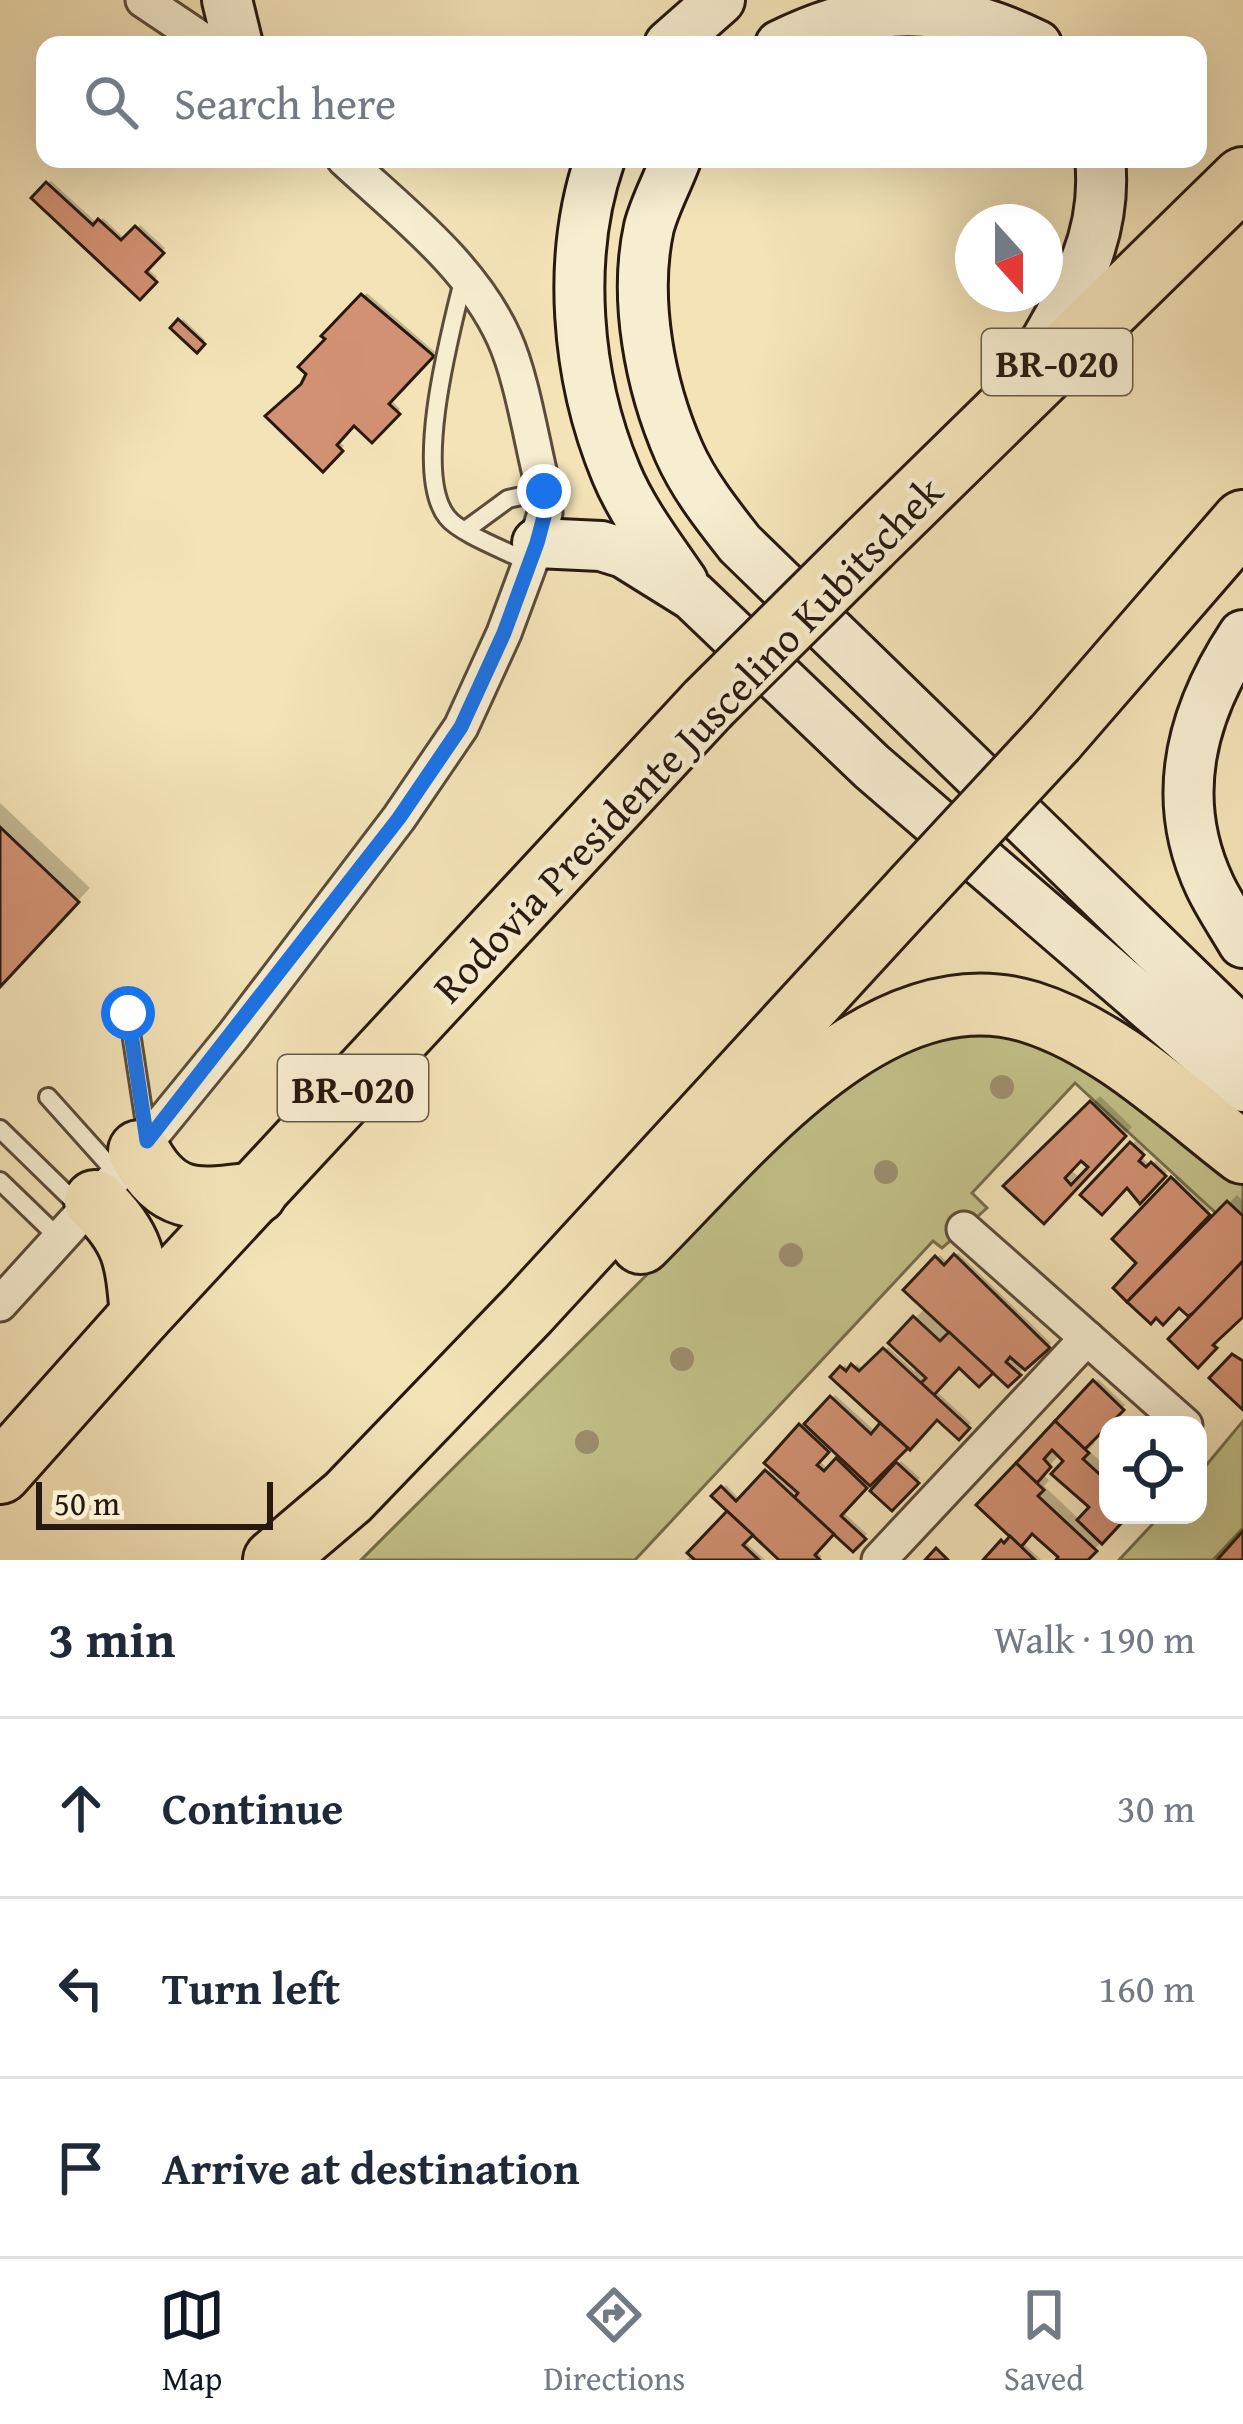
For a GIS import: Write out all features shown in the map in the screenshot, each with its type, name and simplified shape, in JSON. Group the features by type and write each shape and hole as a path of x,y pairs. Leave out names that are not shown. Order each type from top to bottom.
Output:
{"highway":[{"name":"Rodovia Presidente Juscelino Kubitschek","path":"0,1473 708,704 1243,178"},
{"path":"274,1560 348,1497 528,1310 1055,738 1243,521"},
{"path":"528,1310 630,1255 815,1071 865,1037 910,1017 990,1003 1032,1012 1088,1038 1243,1153"},
{"path":"141,1315 130,1244 107,1186 161,1184 179,1195 199,1199 256,1193"}],"main road":[{"path":"227,0 236,36"},
{"path":"679,36 720,0"},
{"path":"796,36 820,22 879,6 942,6 998,22 1022,36"},
{"path":"597,168 579,245 583,334 597,419 617,477 693,596"},
{"path":"673,168 650,227 644,289 651,365 680,453 709,505 1232,1059"},
{"path":"1000,418 1089,257 1104,194 1101,168"},
{"path":"533,553 601,546 624,553 693,596 872,766 1232,1059"},
{"path":"1243,635 1217,674 1192,740 1189,799 1208,883 1243,943"}],"street":[{"path":"143,0 197,36"},
{"path":"0,1304 107,1186 399,818 461,727 504,633 533,553 545,513 544,491 505,340 465,276 353,168"},
{"path":"964,1229 1175,1416"},
{"path":"879,1560 1087,1338"},
{"path":"313,1560 348,1497"}],"lane":[{"path":"465,276 437,387 435,493 449,520 533,553"},
{"path":"466,529 508,499 544,491"},
{"path":"107,1186 128,1013"},
{"path":"48,1097 107,1186"},
{"path":"0,1130 107,1186"},
{"path":"0,1180 107,1186"}],"shaded area":[{"path":"913,1032 1047,1034 1243,1172 1243,1238 1075,1083 972,1193 987,1208 942,1248 933,1241 635,1560 361,1560 852,1070"},
{"path":"1243,1421 1243,1528 1213,1560 1119,1560 1153,1524 1207,1524 1207,1464"}],"building":[{"path":"46,182 93,225 98,219 121,240 135,226 164,253 146,272 157,282 140,300 31,198"},
{"path":"361,294 434,356 389,404 400,414 372,443 354,426 337,445 343,451 323,472 265,416 301,384 306,374 298,367"},
{"path":"178,319 205,344 197,353 170,328"},
{"path":"0,827 79,902 0,987"},
{"path":"1090,1101 1126,1136 1044,1224 1003,1186","holes":["1081,1161 1088,1167 1071,1185 1065,1178"]},
{"path":"1130,1142 1144,1155 1139,1161 1146,1167 1151,1162 1166,1176 1140,1204 1127,1188 1102,1215 1080,1195"},
{"path":"1171,1177 1210,1215 1127,1302 1113,1288 1136,1263 1112,1239"},
{"path":"1227,1201 1243,1216 1243,1261 1195,1312 1188,1316 1179,1308 1163,1325 1156,1318 1151,1324 1127,1302"},
{"path":"954,1254 1050,1348 1025,1370 1010,1357 1006,1362 1021,1375 1008,1387 903,1290 935,1256 944,1265"},
{"path":"1243,1261 1243,1317 1213,1345 1217,1348 1198,1368 1168,1339"},
{"path":"913,1316 940,1341 949,1332 993,1373 979,1387 959,1368 934,1395 921,1383 926,1378 888,1343"},
{"path":"883,1348 970,1428 959,1440 937,1420 910,1450 830,1377 840,1366 846,1371 851,1364 859,1371"},
{"path":"1232,1354 1243,1361 1243,1410 1209,1378"},
{"path":"1093,1380 1124,1410 1118,1416 1099,1416 1099,1435 1085,1449 1055,1421"},
{"path":"830,1396 871,1434 880,1423 908,1448 870,1486 804,1424"},
{"path":"1055,1421 1089,1453 1083,1459 1099,1474 1099,1524 1121,1524 1102,1544 1077,1520 1089,1507 1051,1474 1063,1461 1052,1450 1044,1459 1051,1467 1037,1483 1016,1463"},
{"path":"799,1424 829,1452 817,1465 824,1471 836,1458 867,1488 841,1516 866,1539 853,1552 764,1463"},
{"path":"896,1462 919,1483 892,1511 870,1491"},
{"path":"1016,1463 1044,1490 1038,1496 1097,1551 1088,1560 1056,1560 1032,1534 1021,1547 976,1505"},
{"path":"765,1470 834,1534 815,1555 820,1560 779,1560 711,1496 721,1486 736,1501"},
{"path":"727,1511 753,1535 743,1545 759,1560 695,1560 687,1553"},
{"path":"1243,1531 1243,1560 1217,1560"},
{"path":"1010,1536 1035,1560 983,1560 1001,1540 1004,1543"},
{"path":"936,1548 948,1560 925,1560"}],"route":[{"path":"128,1013 147,1141 399,818 461,727 504,633 537,543 545,513 544,491"}]}
